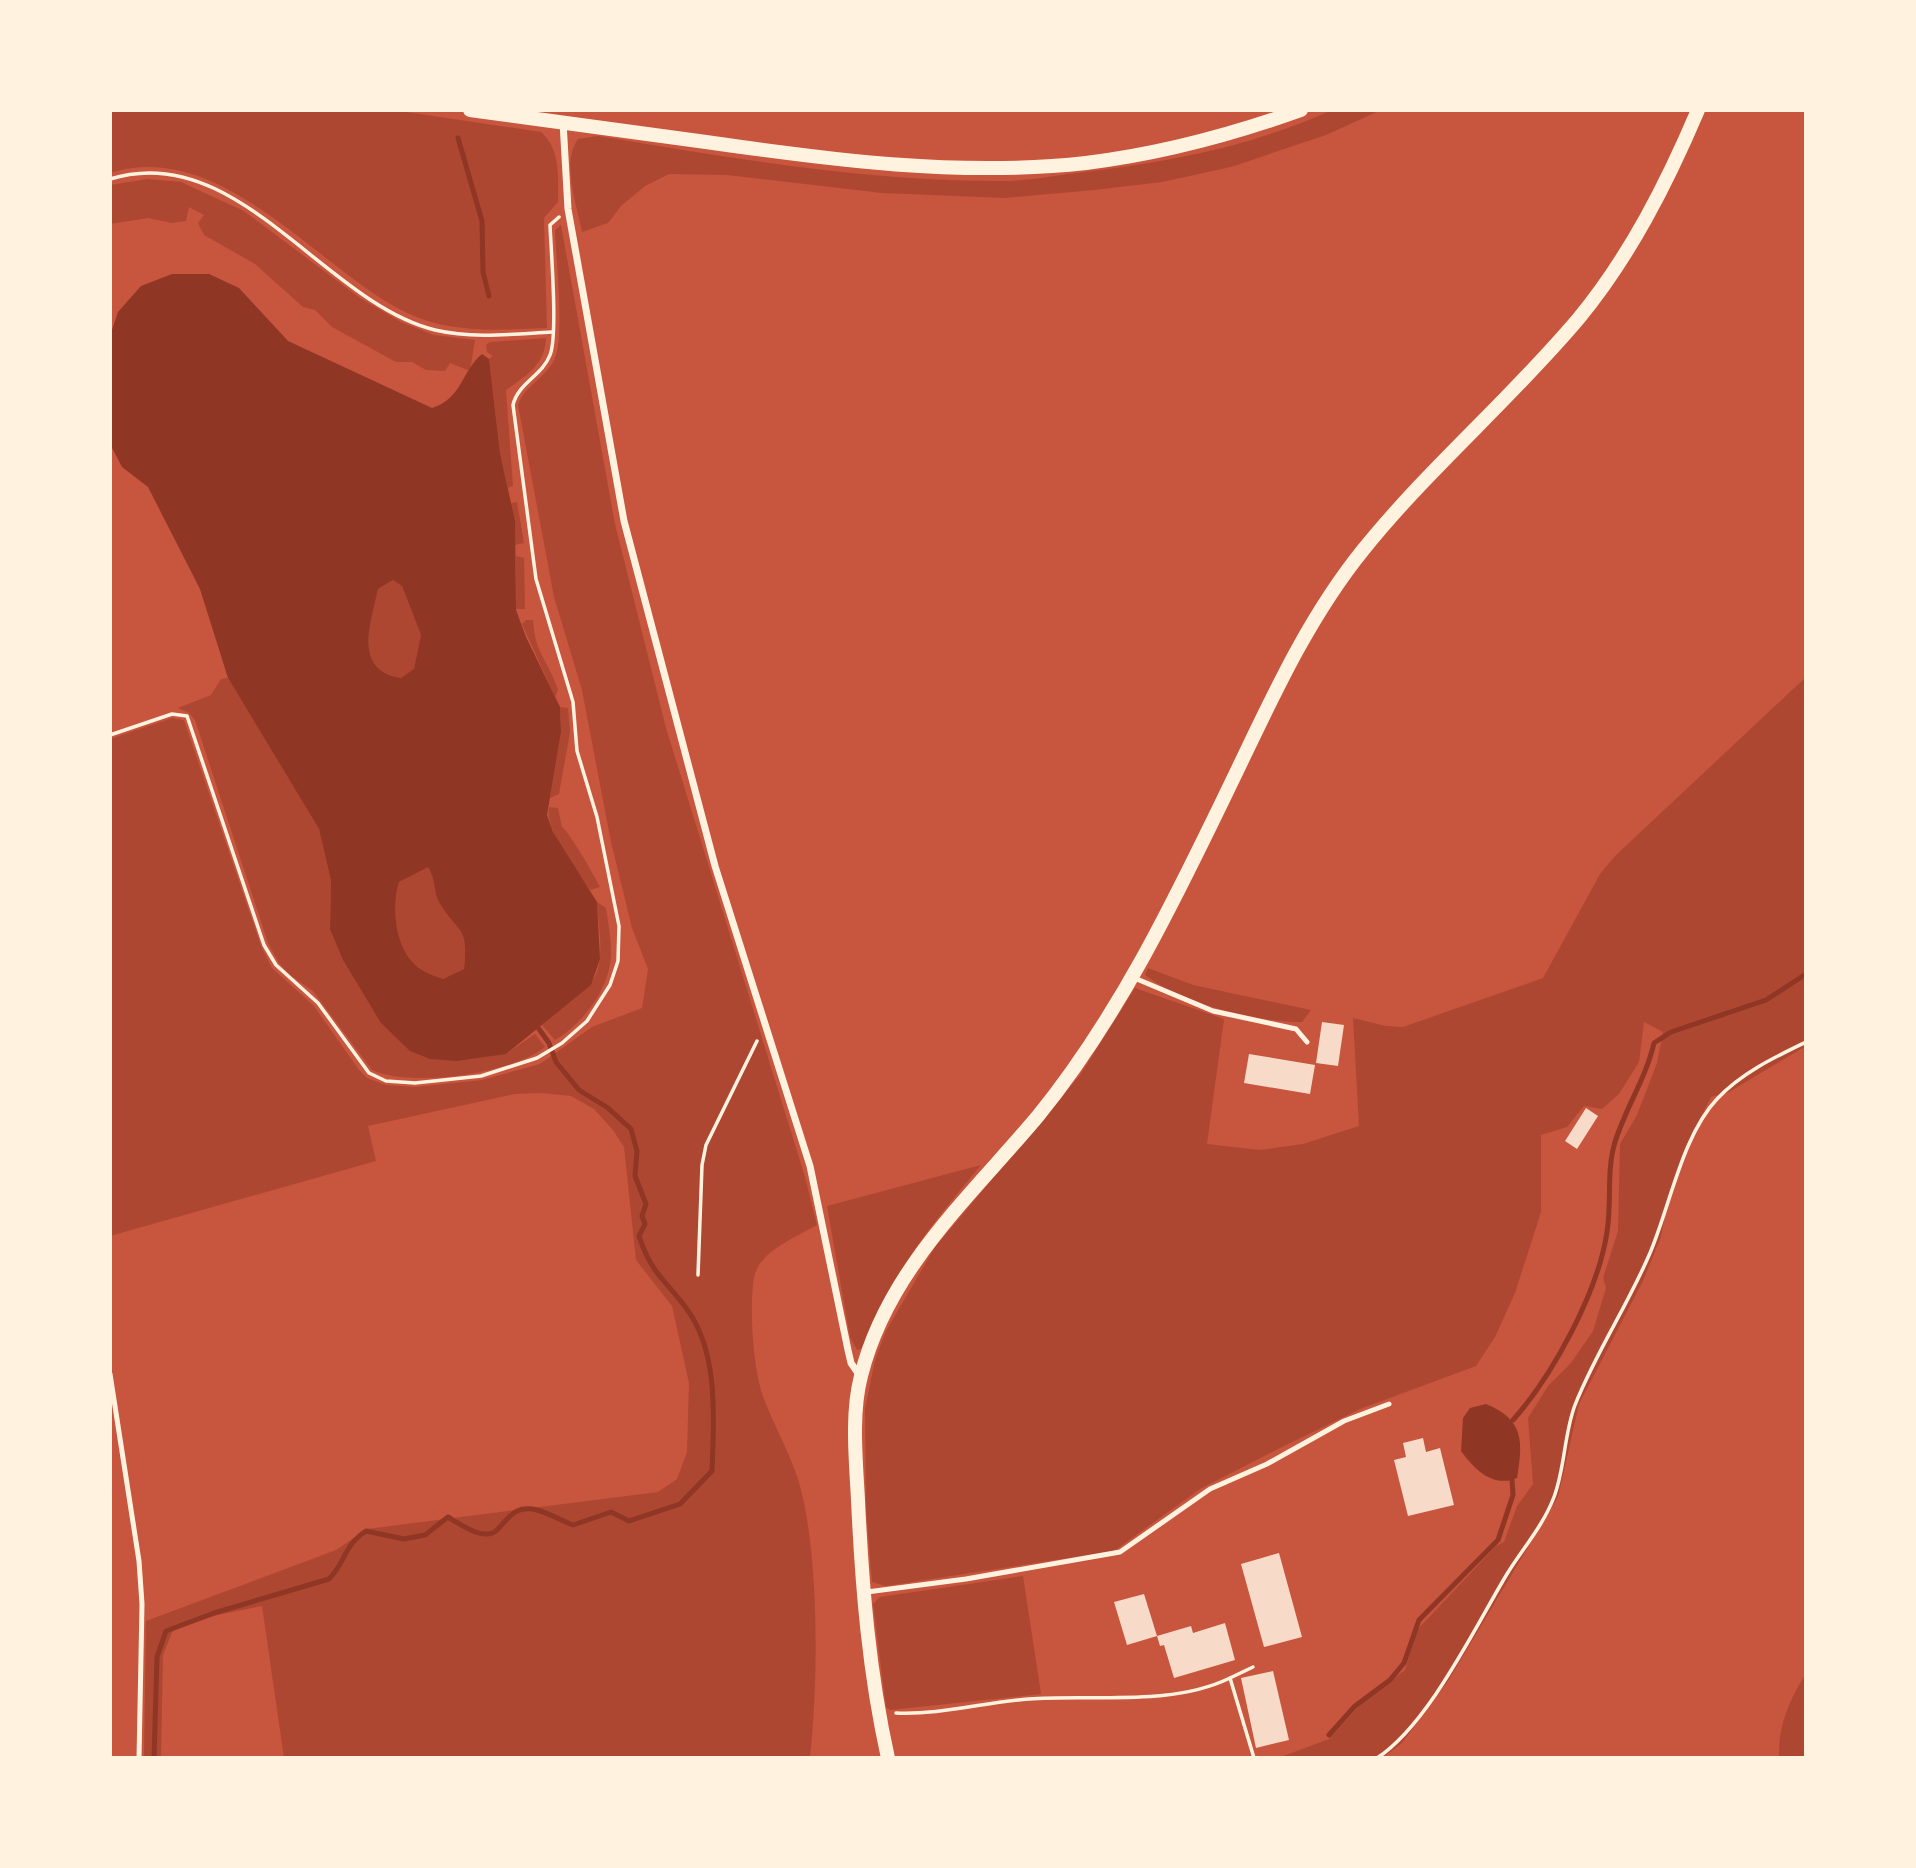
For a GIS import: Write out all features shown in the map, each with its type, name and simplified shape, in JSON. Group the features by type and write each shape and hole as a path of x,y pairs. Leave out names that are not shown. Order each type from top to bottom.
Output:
{"main road":[{"path":"470,110 571,119 826,159 896,165 1016,167 1133,156 1229,134 1301,110"},
{"path":"888,1758 877,1712 863,1592 857,1479 860,1377 883,1318 918,1257 973,1188 1038,1116 1086,1052 1132,977 1184,883 1285,672 1334,590 1402,504 1517,387 1581,315 1631,244 1698,110"}],"street":[{"path":"571,119 568,209 624,522 707,841 810,1166 851,1363 860,1377"}],"lane":[{"path":"1132,977 1213,1011 1296,1029 1307,1042"},
{"path":"110,1374 140,1572 139,1758"},
{"path":"863,1592 966,1579 1120,1552 1210,1489 1266,1464 1344,1421 1389,1404"}],"path":[{"path":"110,179 148,173 182,177 209,187 247,207 363,293 403,317 435,330 491,336 552,332"},
{"path":"110,734 172,714 187,716 264,945 276,965 318,1003 369,1073 386,1081 415,1083 481,1076 537,1058 562,1043 587,1021 610,985 618,961 619,926 597,817 577,751 573,702 536,579 513,405 516,392 537,375 551,354 550,225 568,209"},
{"path":"698,1275 702,1165 706,1145 742,1068 766,1028"},
{"path":"1377,1758 1409,1729 1477,1631 1554,1497 1575,1406 1651,1252 1700,1121 1736,1081 1806,1042"},
{"path":"877,1712 901,1713 1029,1699 1181,1693 1210,1688 1253,1667"},
{"path":"1230,1678 1254,1758"}],"shaded area":[{"path":"110,110 393,110 541,132 552,147 558,174 558,202 544,218 547,328 475,329 422,319 372,292 266,213 229,190 191,174 151,167 110,173"},
{"path":"1332,110 1381,110 1326,135 1231,167 1162,182 1005,198 882,193 727,175 669,174 645,186 621,206 608,223 582,232 570,172 573,149 578,139 598,136 850,173 951,180 1021,180 1142,164 1207,152 1270,134"},
{"path":"148,179 181,182 244,211 360,298 401,322 434,335 475,340 470,371 450,363 445,371 426,370 412,362 396,362 332,327 315,310 303,307 255,264 204,235 198,223 204,215 189,207 186,221 172,223 148,218 110,224 110,185"},
{"path":"561,225 615,524 666,728 805,1177 817,1225 779,1246 763,1260 754,1278 752,1306 753,1339 760,1387 796,1473 808,1527 815,1627 815,1696 810,1758 284,1758 262,1606 217,1615 173,1630 163,1655 161,1758 144,1758 146,1621 336,1550 367,1529 658,1492 677,1479 687,1452 689,1383 672,1306 636,1260 624,1147 594,1109 571,1096 515,1094 368,1126 376,1161 110,1236 110,739 172,718 184,720 261,946 272,968 314,1006 367,1078 386,1085 415,1087 482,1080 540,1064 592,1027 642,1008 648,969 632,928 611,842 582,690 554,597 518,405 526,392 548,369 556,355 559,312 555,230"},
{"path":"172,274 209,274 239,288 288,341 432,408 450,398 482,354 489,359 500,453 515,521 516,610 560,707 561,732 547,815 553,832 597,902 600,959 591,985 506,1054 456,1061 430,1059 410,1051 381,1023 343,960 330,929 331,881 319,829 228,678 200,589 148,487 122,467 110,444 110,336 118,312 141,286","holes":["393,580 402,586 421,635 414,669 401,678 386,673 376,665 370,655 368,643 378,589","428,867 438,900 461,932 465,945 464,969 443,979 413,963 397,930 395,904 399,882"]},
{"path":"546,338 542,355 534,368 506,390 513,486 508,488 500,453 489,359 493,356 487,352 486,345 490,342"},
{"path":"517,502 524,543 515,545 511,503"},
{"path":"516,556 524,558 525,609 516,609"},
{"path":"393,580 402,586 421,635 414,670 401,678 386,673 376,665 370,655 368,643 378,589"},
{"path":"526,620 533,620 536,641 558,690 555,697 522,624"},
{"path":"1806,677 1806,1046 1729,1092 1711,1097 1693,1133 1668,1196 1661,1237 1643,1281 1579,1404 1558,1497 1448,1681 1402,1743 1382,1758 1278,1758 1329,1739 1361,1704 1405,1670 1417,1630 1496,1546 1504,1542 1517,1506 1533,1484 1528,1418 1548,1386 1571,1363 1593,1331 1606,1288 1603,1278 1618,1231 1620,1144 1637,1115 1657,1063 1663,1032 1644,1022 1639,1062 1619,1094 1602,1109 1584,1106 1567,1127 1541,1135 1541,1212 1515,1293 1495,1337 1476,1366 1360,1409 1280,1448 1200,1489 1114,1551 886,1586 872,1582 866,1509 865,1409 875,1360 886,1331 935,1247 1080,1075 1135,988 1224,1019 1207,1144 1260,1150 1303,1144 1359,1126 1353,1018 1403,1027 1543,978 1600,874 1615,856"},
{"path":"228,678 319,829 331,881 330,929 506,1054 535,1034 545,1047 509,1065 460,1075 411,1078 372,1070 313,991 290,975 279,963 268,943 195,720 189,713 178,708 211,695 221,679"},
{"path":"560,707 568,708 570,732 559,794 550,798 561,732"},
{"path":"549,807 558,808 562,827 576,845 600,887 590,890 570,861 551,827"},
{"path":"428,866 438,900 462,932 465,945 464,969 443,979 413,963 397,930 395,904 399,882"},
{"path":"597,902 606,908 609,930 611,951 607,977 586,1014 555,1040 542,1025 588,986 598,969 600,946"},
{"path":"1148,968 1193,985 1311,1010 1302,1022 1242,1015 1179,995 1145,975"},
{"path":"981,1165 899,1273 862,1348 857,1350 850,1337 827,1206"},
{"path":"1486,1404 1508,1417 1518,1433 1520,1453 1517,1478 1500,1481 1492,1479 1472,1465 1461,1451 1463,1418 1470,1408"},
{"path":"1023,1576 1041,1694 890,1710 886,1707 873,1604 880,1597"},
{"path":"1806,1673 1806,1758 1779,1758 1780,1735 1786,1714"}],"building":[{"path":"1322,1022 1344,1025 1338,1066 1316,1063"},
{"path":"1249,1054 1315,1065 1310,1094 1244,1083"},
{"path":"1586,1108 1598,1116 1577,1149 1565,1141"},
{"path":"1423,1438 1426,1452 1440,1448 1454,1505 1408,1516 1394,1460 1406,1457 1403,1443"},
{"path":"1279,1553 1302,1637 1264,1647 1241,1564"},
{"path":"1144,1594 1157,1636 1127,1645 1114,1602"},
{"path":"1225,1623 1235,1660 1174,1678 1164,1645 1160,1646 1157,1636 1191,1626 1193,1633"},
{"path":"1273,1671 1289,1740 1256,1748 1241,1678"}],"waterway":[{"path":"458,138 482,221 483,272 489,296"},
{"path":"1513,1420 1558,1357 1594,1280 1607,1232 1612,1153 1654,1043 1671,1032 1766,1000 1806,974"},
{"path":"154,1758 157,1657 166,1631 214,1613 329,1579 353,1542 366,1531 404,1539 425,1535 448,1517 472,1531 486,1534 497,1530 514,1513 524,1509 538,1510 573,1525 611,1512 629,1521 680,1504 712,1471 713,1408 709,1365 697,1325 654,1268 639,1236 645,1224 642,1216 646,1204 635,1176 637,1151 631,1129 608,1108 579,1090 556,1062 549,1043 539,1029"},
{"path":"1329,1735 1355,1706 1390,1680 1404,1663 1419,1620 1498,1540 1513,1495 1512,1480"}]}
